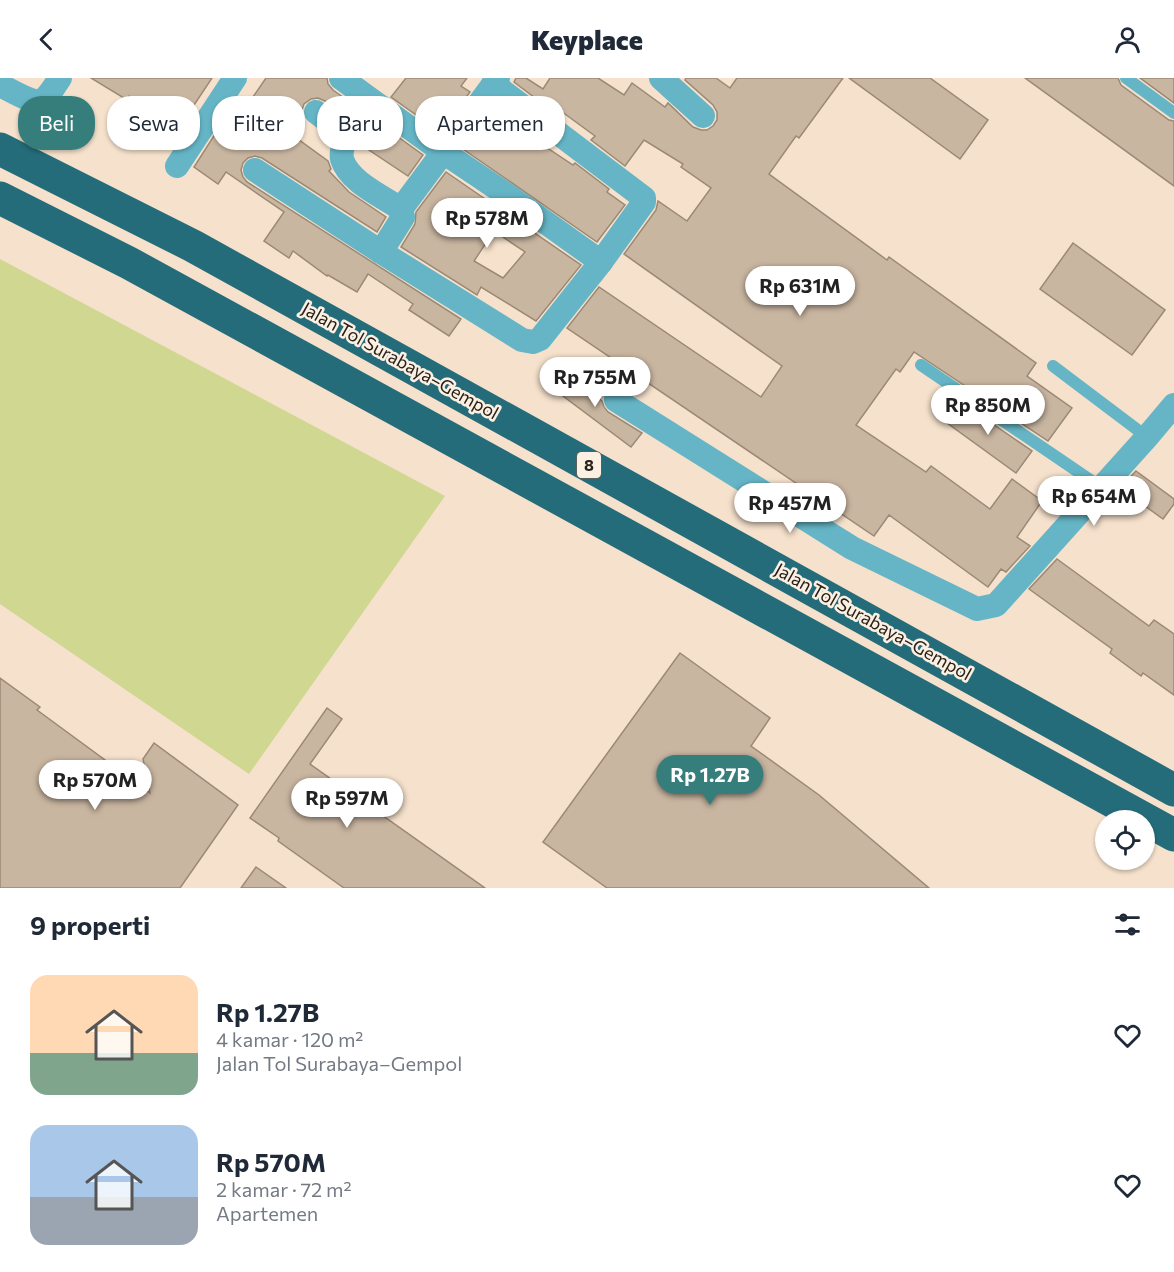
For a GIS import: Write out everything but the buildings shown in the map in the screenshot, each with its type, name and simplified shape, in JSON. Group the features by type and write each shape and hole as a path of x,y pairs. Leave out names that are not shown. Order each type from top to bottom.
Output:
{"highway":[{"name":"Jalan Tol Surabaya–Gempol","path":"0,149 192,246 1174,790"},
{"path":"0,198 129,263 1174,835"}],"street":[{"path":"0,85 34,101 41,101 50,93 60,78"},
{"path":"177,166 235,78"},
{"path":"341,78 601,262"},
{"path":"666,80 703,116"},
{"path":"255,170 522,340 533,342 540,339 601,262 644,202 644,198 489,82 443,152 401,209"},
{"path":"316,112 346,135 341,150 342,159 353,177 401,209 403,219 381,252"},
{"path":"616,400 852,548 977,609 996,605 1174,405"}],"lane":[{"path":"1126,78 1174,114"},
{"path":"921,365 1102,488"},
{"path":"1053,366 1147,437"}],"green space":[{"path":"0,259 445,496 249,774 0,604"}]}
